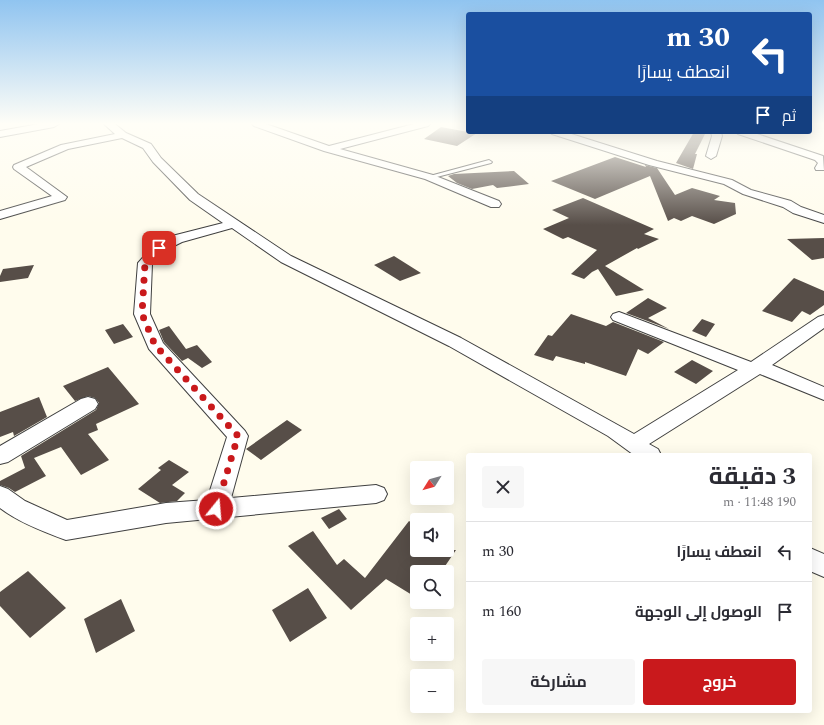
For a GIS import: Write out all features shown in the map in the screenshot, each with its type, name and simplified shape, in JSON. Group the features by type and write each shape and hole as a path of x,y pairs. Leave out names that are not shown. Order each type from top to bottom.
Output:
{"street":[{"path":"0,215 62,197 18,167 38,158"},
{"path":"155,158 194,197 286,259 455,342 615,431 647,453"},
{"path":"360,158 429,177 495,204"},
{"path":"637,158 728,182 747,192 787,204 802,212 824,219"},
{"path":"818,158 824,162 820,168"},
{"path":"216,509 238,436 155,345 142,314 144,270 145,263 159,248 177,239 233,224"},
{"path":"619,317 824,394"},
{"path":"633,444 756,368 824,320"},
{"path":"0,456 88,404"},
{"path":"0,495 17,508 66,530 159,514 376,494"},
{"path":"812,560 824,566"}],"lane":[{"path":"429,177 489,162"}],"building":[{"path":"613,158 618,158 646,167 645,165 657,168 675,195 692,188 720,196 714,200 735,203 736,214 714,224 692,216 681,221 674,218 668,221 650,176 595,199 551,181"},
{"path":"679,158 696,158 693,169 676,163"},
{"path":"514,171 529,184 497,188 493,185 472,189 457,183 448,176 454,174"},
{"path":"583,198 654,229 644,234 659,239 638,249 637,248 605,266 644,290 616,296 598,269 584,279 571,274 597,250 568,237 563,239 543,229 569,218 552,210"},
{"path":"824,238 824,258 812,260 787,239"},
{"path":"394,256 421,273 400,281 374,265"},
{"path":"34,265 28,278 0,282 0,276 3,269"},
{"path":"794,278 824,291 824,305 810,315 802,311 792,322 762,311"},
{"path":"648,298 667,308 648,318 669,329 626,313"},
{"path":"571,314 606,326 613,322 664,342 648,354 638,349 626,376 585,362 585,364 556,356 553,361 534,355 548,335 552,336"},
{"path":"702,319 715,324 706,337 692,331"},
{"path":"123,324 133,337 114,344 105,330"},
{"path":"169,326 186,349 197,345 212,362 202,368 188,358 182,361 164,342 159,330"},
{"path":"692,360 713,371 696,384 674,372"},
{"path":"108,367 139,404 96,424 98,430 88,434 109,460 81,475 61,447 34,458 46,476 15,492 0,485 0,481 25,468 21,456 96,410 99,403 95,398 88,396 75,401 63,386"},
{"path":"39,397 47,417 14,436 13,432 0,437 0,412"},
{"path":"287,420 302,430 261,460 246,449"},
{"path":"169,460 189,472 172,485 185,493 177,501 160,503 138,489 161,470 158,468"},
{"path":"339,509 347,519 329,529 321,518"},
{"path":"409,521 410,557 451,557 446,565 410,565 410,594 386,579 351,610 288,546 313,531 337,565 344,559 365,578"},
{"path":"28,571 66,608 30,638 0,606 0,592"},
{"path":"308,588 327,618 290,642 272,610"},
{"path":"121,599 135,631 96,653 84,619"}],"route":[{"path":"159,248 145,263 142,314 155,345 188,379 238,436 216,509"}]}
